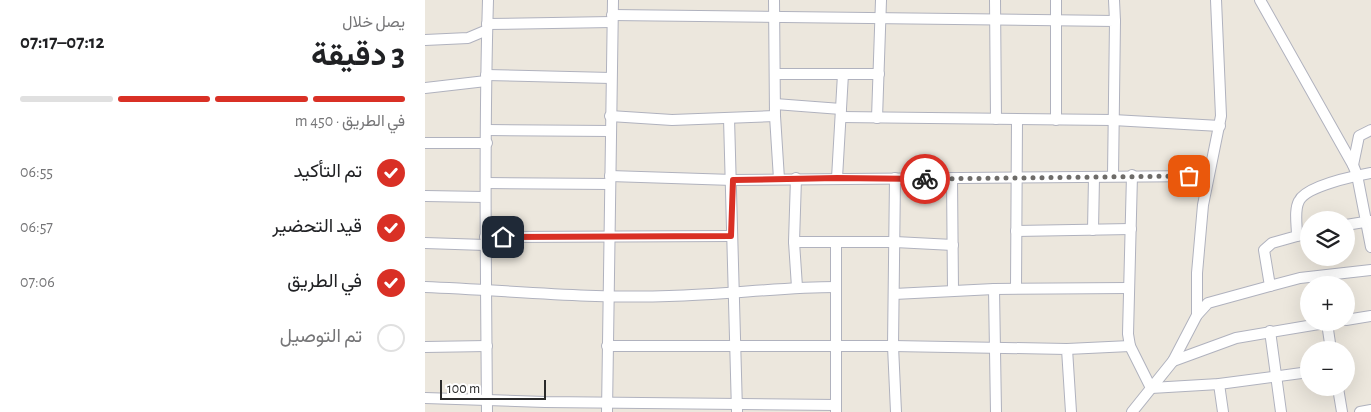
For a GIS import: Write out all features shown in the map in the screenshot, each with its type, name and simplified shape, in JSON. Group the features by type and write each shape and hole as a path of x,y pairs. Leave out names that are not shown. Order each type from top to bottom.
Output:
{"street":[{"path":"487,412 488,290 485,197 488,0"},
{"path":"607,407 609,131 613,0"},
{"path":"775,0 775,116 779,179"},
{"path":"877,118 881,0"},
{"path":"995,0 996,119"},
{"path":"1056,0 1056,120"},
{"path":"1113,175 1114,0"},
{"path":"1197,315 1197,273 1208,176 1220,126 1221,96 1217,0"},
{"path":"1260,0 1355,170 1369,222 1371,247"},
{"path":"425,40 468,38 487,27 612,19 881,18 1055,22 1115,21"},
{"path":"775,74 879,74"},
{"path":"837,178 843,74"},
{"path":"425,88 486,78 611,78"},
{"path":"775,104 877,118 1113,120 1220,126"},
{"path":"610,116 672,120 775,116"},
{"path":"729,118 733,180 731,236 737,348 737,409"},
{"path":"1016,288 1017,120"},
{"path":"487,130 609,131"},
{"path":"1355,170 1359,136 1371,130"},
{"path":"425,143 487,143"},
{"path":"1297,236 1297,206 1299,198 1355,170 1371,173"},
{"path":"1132,175 1128,288 1130,346 1151,388"},
{"path":"486,183 796,178 1208,176"},
{"path":"1093,230 1094,177"},
{"path":"796,178 794,242 797,287"},
{"path":"895,178 893,346 895,412"},
{"path":"952,178 953,290"},
{"path":"425,196 485,197"},
{"path":"1355,224 1369,222"},
{"path":"1016,231 1131,229"},
{"path":"1270,286 1264,250 1272,243 1300,235"},
{"path":"425,243 731,236"},
{"path":"794,242 895,242 953,245"},
{"path":"425,398 607,407 836,409 837,242"},
{"path":"1132,412 1173,361 1197,315 1208,303 1300,278 1371,270"},
{"path":"425,287 607,296 670,296 797,287 836,287"},
{"path":"894,294 1016,288 1128,288"},
{"path":"994,289 996,412"},
{"path":"1355,319 1371,316"},
{"path":"1173,361 1225,341 1270,331 1300,327"},
{"path":"1270,331 1281,412"},
{"path":"425,347 487,346"},
{"path":"607,346 737,348 893,346 1067,349 1130,346"},
{"path":"1067,349 1071,412"},
{"path":"1151,388 1219,384 1300,373"},
{"path":"1219,384 1223,412"},
{"path":"1339,396 1342,412"},
{"path":"1360,412 1371,410"}],"way so far":[{"path":"925,179 1094,177 1113,175 1189,176"}],"route":[{"path":"503,237 731,236 733,180 796,178 925,179"}]}
